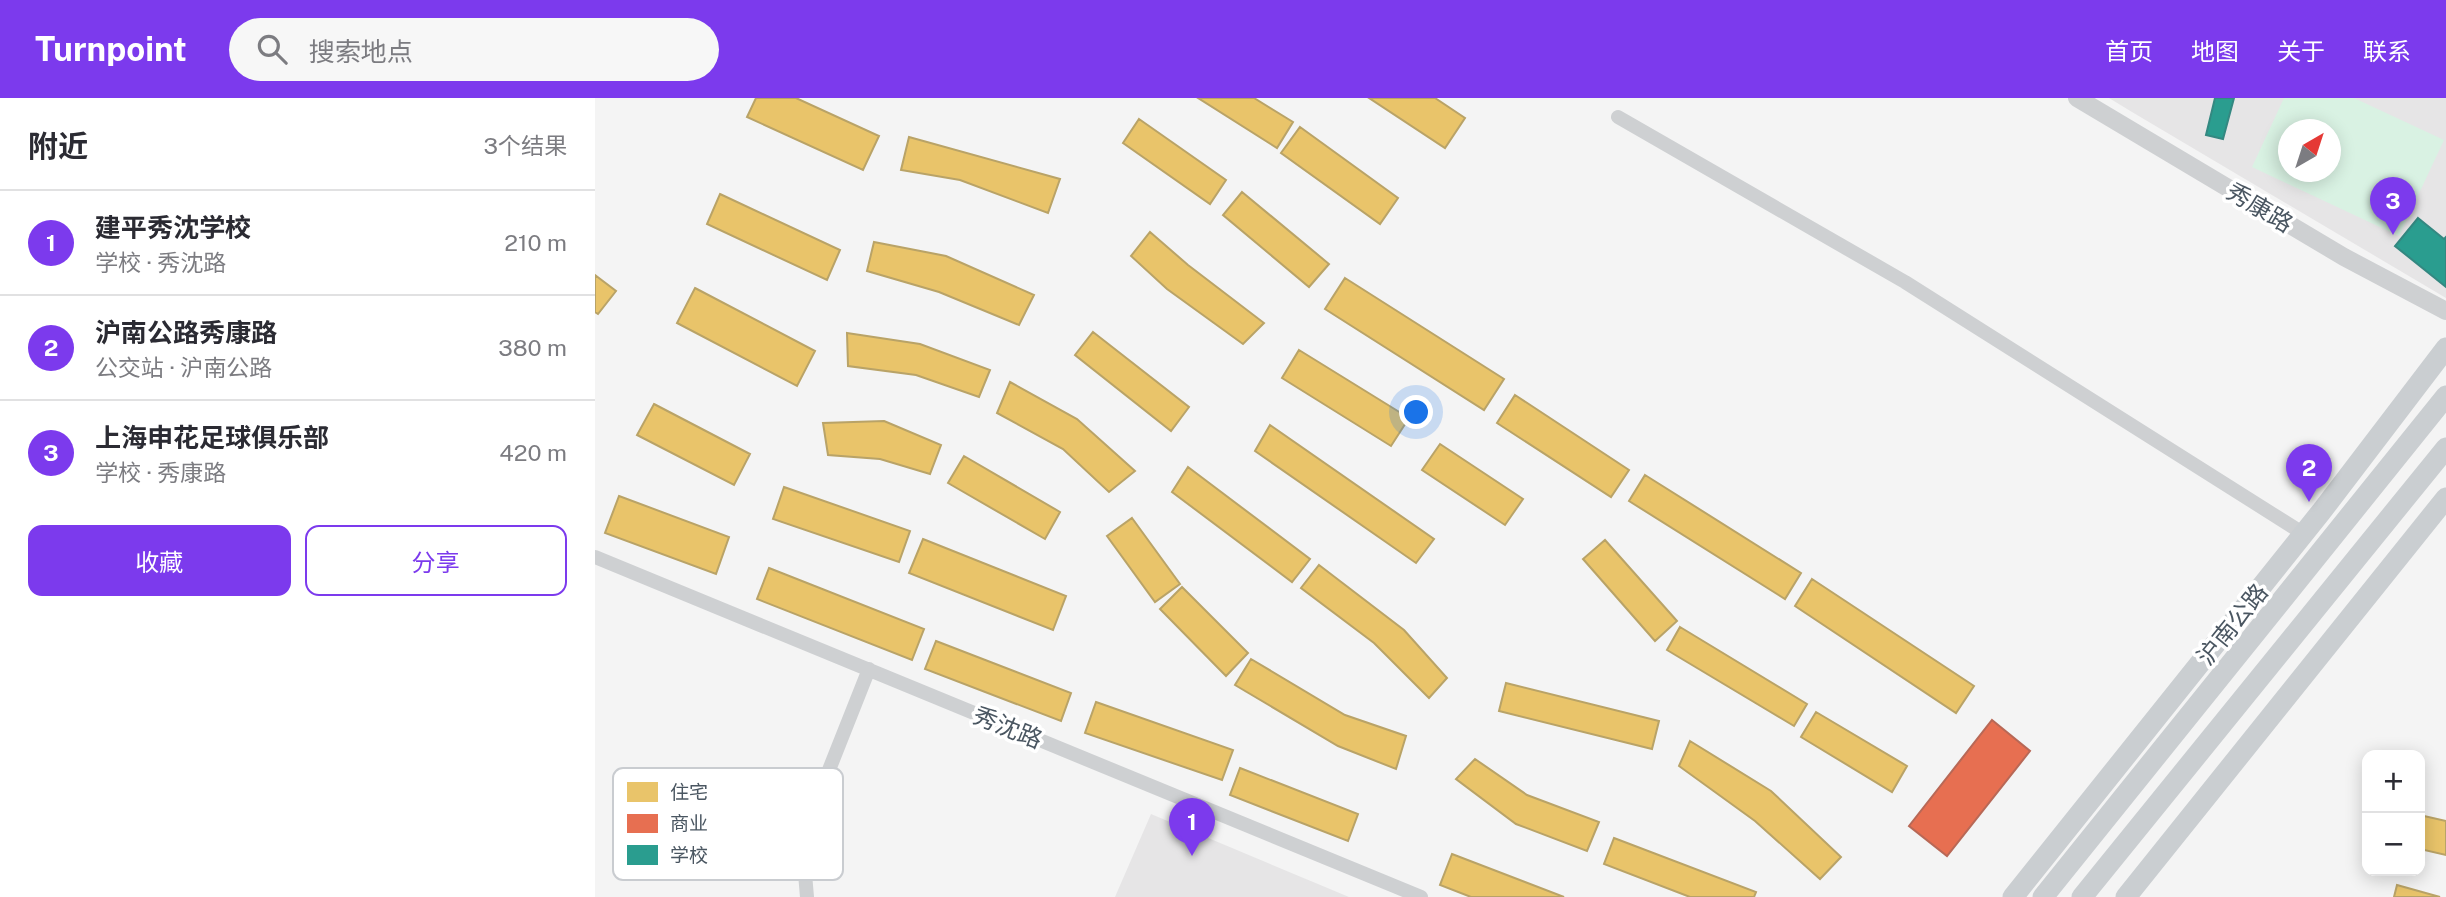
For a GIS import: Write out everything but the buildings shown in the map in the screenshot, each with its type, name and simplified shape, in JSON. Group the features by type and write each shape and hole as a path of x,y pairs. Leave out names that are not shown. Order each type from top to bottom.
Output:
{"main road":[{"name":"沪南公路","path":"2013,897 2304,534 2446,348"},
{"path":"2043,897 2446,396"},
{"path":"2083,897 2446,448"},
{"path":"2126,897 2446,498"}],"street":[{"name":"秀康路","path":"2077,98 2344,257 2446,311"},
{"path":"1618,117 1905,282 2304,534"},
{"name":"秀沈路","path":"595,557 1421,897"},
{"path":"831,768 869,669"}],"shaded area":[{"path":"2109,98 2446,98 2446,298"},
{"path":"1151,814 1349,897 1115,897"}],"green space":[{"path":"2284,98 2354,98 2444,140 2399,236 2284,182 2341,182 2341,119 2278,119 2278,179 2252,167"}],"place":[{"name":"上海申花足球俱乐部","path":"2393,235"},
{"name":"沪南公路秀康路","path":"2309,502"},
{"name":"建平秀沈学校","path":"1192,856"}]}
